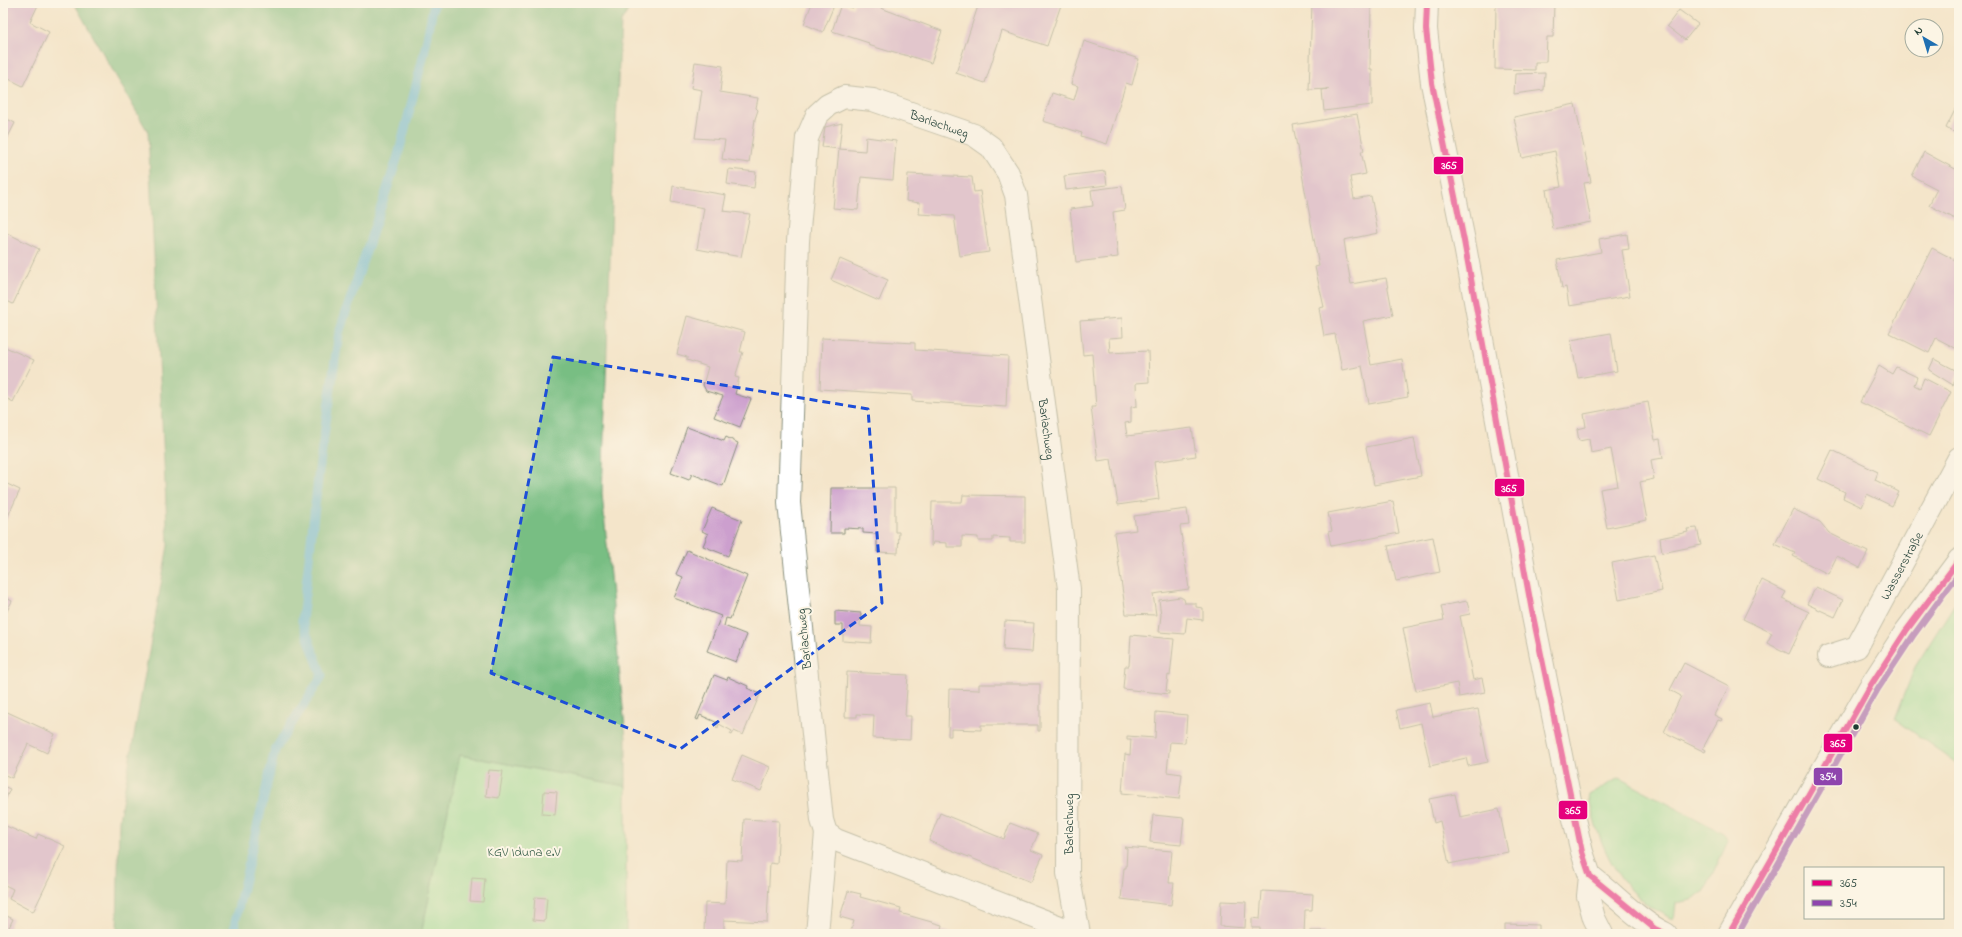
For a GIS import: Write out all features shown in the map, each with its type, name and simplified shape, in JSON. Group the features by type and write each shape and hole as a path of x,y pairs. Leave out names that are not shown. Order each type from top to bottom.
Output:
{"street":[{"path":"1427,3 1426,29 1434,91 1464,241 1532,611 1573,815 1582,852 1590,876 1588,896 1594,918 1602,934"},
{"name":"Barlachweg","path":"817,934 826,833 822,820 789,503 798,241 807,138 817,115 828,105 844,97 873,100 974,135 991,147 1008,173 1016,195 1069,589 1068,874 1079,934"},
{"name":"Wasserstraße","path":"1829,656 1857,646 1959,458"},
{"path":"1729,934 1871,685 1910,625 1959,560"},
{"name":"Barlachweg","path":"826,833 836,840 1079,934"},
{"path":"1590,876 1607,888 1621,903 1655,929 1666,934"}],"highlighted area":[{"path":"553,357 868,409 882,603 680,749 491,673"}],"green space":[{"path":"74,3 633,3 621,22 612,205 602,494 626,738 626,786 460,755 421,934 117,934 119,820 168,545 148,132"},
{"path":"1959,597 1959,765 1895,719 1915,667"},
{"name":"KGV Iduna e.V","path":"460,755 626,786 626,934 421,934"},
{"path":"1619,778 1723,833 1728,841 1705,891 1691,900 1676,903 1674,919 1656,910 1640,899 1627,885 1615,869 1598,833 1589,795"}],"building":[{"path":"4,3 39,3 30,22 49,32 23,86 3,76"},
{"path":"812,3 835,3 823,32 804,24"},
{"path":"854,3 882,3 881,8 942,31 931,63 868,45 869,43 832,31 841,4 853,8"},
{"path":"979,3 1055,3 1061,5 1047,46 1002,31 985,83 956,73"},
{"path":"1312,3 1371,3 1370,69 1372,69 1372,105 1324,111 1322,90 1329,89 1309,90"},
{"path":"1496,3 1554,3 1553,37 1547,37 1546,62 1535,62 1535,70 1495,69"},
{"path":"1679,10 1698,24 1685,40 1667,26"},
{"path":"1084,41 1139,59 1132,85 1126,83 1107,144 1081,136 1082,133 1043,121 1052,93 1074,100 1078,86 1071,84"},
{"path":"695,62 723,66 720,92 758,98 756,108 758,110 755,119 749,163 722,159 725,140 695,138 702,90 691,88"},
{"path":"1545,73 1544,90 1514,94 1515,74"},
{"path":"1575,104 1591,182 1584,183 1591,222 1553,229 1546,190 1561,187 1555,151 1522,158 1514,117"},
{"path":"1959,109 1959,135 1946,128 1955,110"},
{"path":"1357,114 1364,151 1361,151 1366,174 1350,177 1354,199 1371,196 1378,233 1344,240 1351,284 1386,278 1393,315 1363,321 1371,365 1402,359 1408,397 1369,404 1362,366 1342,370 1335,334 1324,336 1319,308 1324,307 1315,267 1319,266 1293,125"},
{"path":"3,117 15,123 3,147"},
{"path":"842,123 839,149 822,147 825,127"},
{"path":"866,137 896,141 893,180 861,177 858,210 833,208 839,149 865,151"},
{"path":"1924,152 1959,171 1959,221 1929,205 1937,189 1912,176"},
{"path":"729,169 756,172 754,188 727,184"},
{"path":"1105,171 1107,185 1066,190 1064,176"},
{"path":"908,174 972,177 974,192 980,191 989,252 960,256 954,216 919,214 920,203 906,201"},
{"path":"673,186 726,195 723,211 750,214 741,257 697,249 704,208 671,202"},
{"path":"1122,186 1125,210 1113,212 1118,257 1076,262 1070,209 1093,206 1091,190"},
{"path":"3,231 39,249 13,304 3,299"},
{"path":"1627,234 1629,249 1622,250 1630,296 1569,306 1566,287 1562,288 1557,260 1601,252 1599,239"},
{"path":"1932,248 1959,262 1959,350 1936,338 1929,353 1889,333"},
{"path":"840,259 888,280 879,301 831,280"},
{"path":"687,316 745,332 740,352 743,352 735,377 739,378 735,394 751,399 740,427 714,417 723,396 706,391 703,385 708,367 687,360 687,357 677,354"},
{"path":"1122,318 1123,337 1109,338 1110,353 1148,351 1149,382 1136,383 1137,406 1131,407 1131,422 1125,423 1127,436 1192,428 1196,456 1154,462 1159,499 1118,505 1111,459 1098,461 1091,407 1096,407 1092,354 1083,355 1080,321"},
{"path":"1611,333 1617,371 1578,378 1571,340"},
{"path":"822,338 915,343 915,350 1008,356 1006,407 912,401 912,395 820,389"},
{"path":"3,346 34,360 13,402 8,399 3,410"},
{"path":"1934,359 1959,372 1953,385 1929,370"},
{"path":"1879,366 1892,374 1896,367 1917,377 1914,385 1920,388 1924,378 1951,392 1929,436 1860,402"},
{"path":"1648,402 1655,440 1660,439 1663,458 1651,460 1654,479 1640,482 1647,520 1607,528 1600,489 1618,486 1611,449 1591,453 1589,439 1579,441 1577,429 1586,427 1584,414"},
{"path":"687,427 724,441 726,437 738,443 723,486 692,474 689,480 671,473"},
{"path":"1414,438 1421,476 1374,485 1366,447"},
{"path":"1832,450 1878,472 1875,480 1899,492 1892,506 1867,494 1862,507 1843,498 1845,492 1818,479"},
{"path":"3,482 20,490 3,527"},
{"path":"831,488 895,488 895,532 899,532 898,553 877,552 877,534 863,533 863,529 844,528 844,533 830,533"},
{"path":"963,495 1025,496 1025,542 1010,542 1010,538 993,537 993,541 978,541 978,537 962,536 962,547 947,547 947,543 933,542 931,546 932,502 962,502"},
{"path":"1393,501 1399,533 1331,546 1328,532 1332,531 1328,513"},
{"path":"712,508 742,520 728,556 703,546 708,534 702,531"},
{"path":"1187,509 1189,525 1180,526 1189,589 1153,594 1156,615 1126,614 1114,533 1136,530 1134,516"},
{"path":"1793,509 1820,522 1829,533 1868,552 1860,568 1837,556 1828,574 1793,556 1795,553 1775,544"},
{"path":"1697,528 1701,545 1662,553 1660,538 1688,532 1687,529"},
{"path":"1433,537 1440,572 1396,581 1388,546"},
{"path":"687,550 747,576 730,619 726,618 724,626 747,635 736,662 707,651 721,616 674,598 683,577 676,574"},
{"path":"1654,555 1662,591 1619,600 1612,563"},
{"path":"1762,580 1786,592 1782,599 1809,612 1789,654 1767,643 1772,633 1743,619"},
{"path":"1816,587 1843,600 1835,617 1807,604"},
{"path":"3,596 12,601 4,617 3,617"},
{"path":"1180,597 1184,599 1185,603 1196,603 1196,607 1203,608 1203,620 1187,618 1185,634 1159,632 1161,615 1159,600"},
{"path":"1467,601 1470,614 1460,616 1473,680 1482,678 1485,692 1459,697 1457,683 1416,691 1403,628 1444,620 1441,606"},
{"path":"835,611 861,613 860,626 872,627 871,643 843,641 843,625 835,625"},
{"path":"1005,621 1034,623 1032,652 1003,650"},
{"path":"1131,635 1174,639 1170,676 1168,675 1166,691 1169,691 1169,694 1123,689 1125,666 1129,666"},
{"path":"1684,663 1729,686 1714,715 1722,719 1721,721 1718,720 1703,748 1706,750 1705,752 1664,732 1681,696 1670,690"},
{"path":"847,672 908,675 905,716 911,716 910,740 873,738 874,715 857,714 857,717 845,717"},
{"path":"714,675 727,680 728,677 748,686 747,688 760,694 743,735 734,731 732,735 730,734 732,731 719,724 718,728 716,727 718,723 700,715 698,720 696,719"},
{"path":"979,684 1040,684 1040,731 1038,731 1038,725 981,725 981,730 951,729 951,736 948,736 949,689 979,690"},
{"path":"1430,703 1433,717 1478,709 1488,762 1468,766 1466,758 1430,766 1421,723 1400,728 1396,710"},
{"path":"3,710 55,734 47,753 28,744 12,778 3,774"},
{"path":"1156,712 1187,715 1185,743 1170,742 1167,772 1182,774 1179,799 1122,793 1125,754 1130,755 1131,739 1127,739 1127,736 1155,738"},
{"path":"742,755 770,767 761,791 732,779"},
{"path":"489,770 503,771 499,798 486,796"},
{"path":"3,786 10,789 3,805"},
{"path":"544,791 557,792 555,815 542,814"},
{"path":"1455,794 1460,817 1499,809 1508,852 1449,864 1440,821 1434,823 1429,799"},
{"path":"940,813 1004,839 1010,823 1038,834 1031,850 1043,855 1031,882 929,841"},
{"path":"1153,815 1184,818 1181,845 1150,842"},
{"path":"744,819 779,821 777,864 770,863 767,922 724,920 724,933 704,933 705,903 725,904 727,860 742,861"},
{"path":"6,826 36,839 38,834 65,846 33,912 9,899 13,889 3,884 3,831"},
{"path":"1124,847 1172,851 1169,883 1174,883 1171,905 1121,899 1124,868 1126,868 1127,849"},
{"path":"472,878 485,879 483,902 470,901"},
{"path":"848,891 861,894 860,897 901,908 900,913 942,925 941,929 957,934 850,934 854,921 840,917"},
{"path":"1262,891 1313,894 1312,910 1305,910 1304,934 1260,934 1260,928 1252,928 1252,918 1260,919"},
{"path":"535,897 547,898 545,921 533,920"},
{"path":"1221,901 1246,902 1245,928 1220,926"},
{"path":"3,914 13,919 6,934 3,934"},
{"path":"1505,924 1539,925 1539,934 1505,934"},
{"path":"1310,931 1325,931 1325,934 1310,934"}],"waterway":[{"path":"234,934 235,922 275,750 322,676 302,621 319,470 339,333 398,156 424,54 434,3"}],"transit line":[{"name":"365","path":"1427,3 1426,29 1432,83 1464,241 1532,611 1582,852 1590,876 1655,929 1666,934"},
{"name":"365","path":"1729,934 1871,685 1906,631 1959,560"},
{"name":"354","path":"1738,934 1878,689 1913,636 1959,573"}]}
